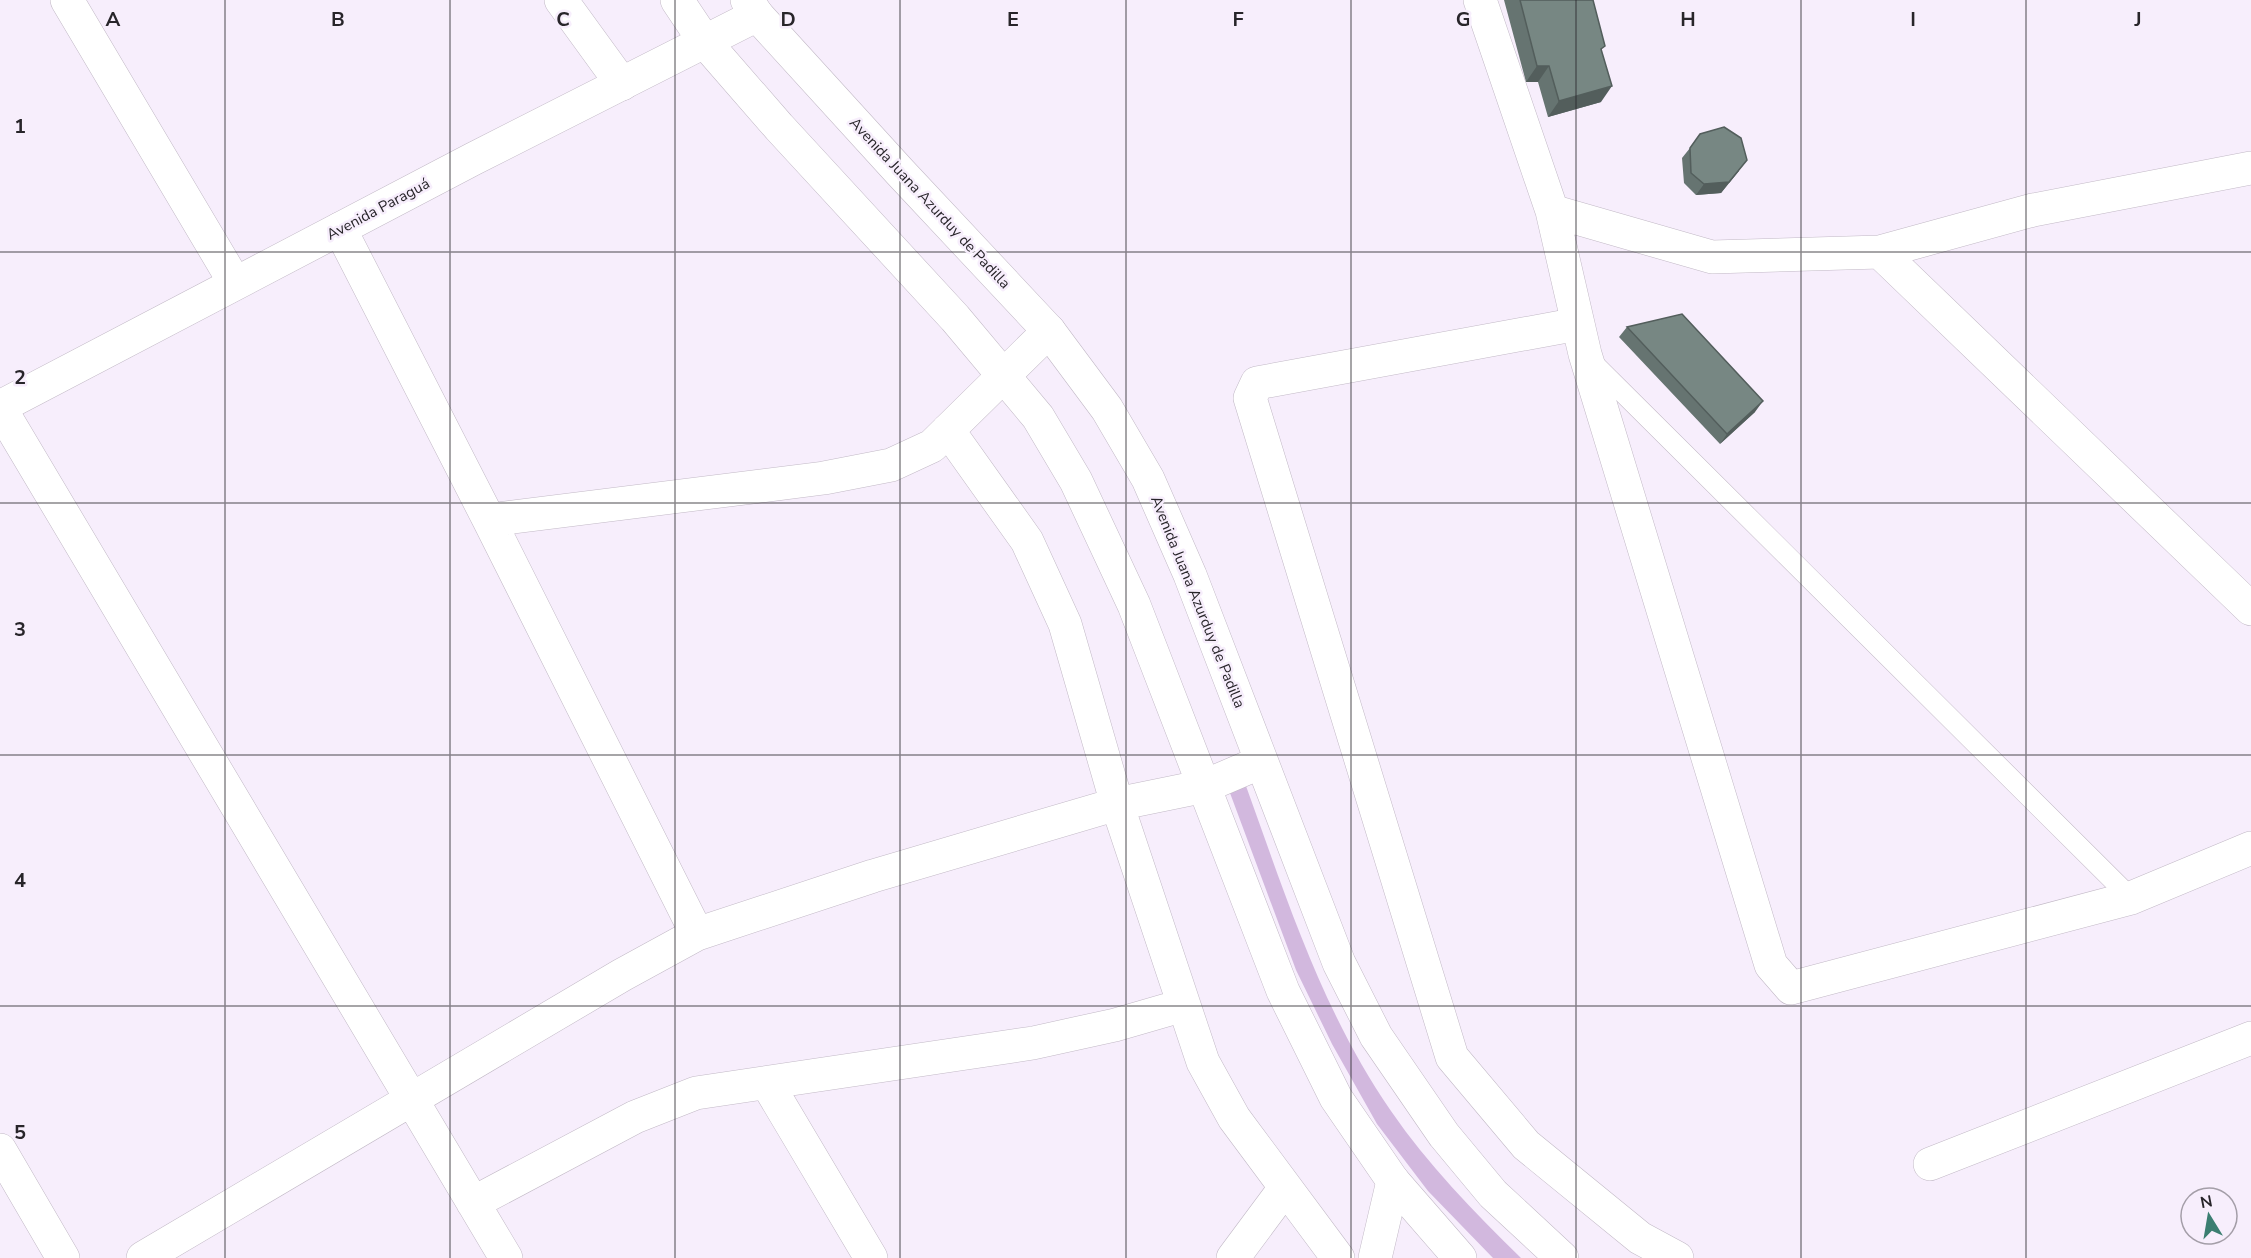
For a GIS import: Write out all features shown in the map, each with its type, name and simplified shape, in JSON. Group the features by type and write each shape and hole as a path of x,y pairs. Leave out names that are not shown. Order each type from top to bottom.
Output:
{"main road":[{"path":"67,0 235,283"},
{"path":"561,0 622,84"},
{"path":"677,0 705,42 779,127 955,318 1038,417 1076,481 1134,605 1283,991 1336,1098 1393,1181 1460,1258"},
{"path":"1480,0 1552,211 1581,339 1771,965 1791,988 2131,898 2251,848"},
{"name":"Avenida Paraguá","path":"0,407 235,283 705,42 752,8"},
{"name":"Avenida Juana Azurduy de Padilla","path":"752,8 1049,332 1107,409 1148,479 1190,575 1339,963 1376,1036 1444,1135 1472,1169 1493,1194 1562,1258"},
{"path":"1552,211 1712,257 1880,252 2033,210 2251,168"},
{"path":"340,229 697,934"},
{"path":"1880,252 2251,609"},
{"path":"489,520 824,478 891,465 932,446 1049,332"},
{"path":"1581,339 1257,383 1250,398 1452,1057 1526,1145 1640,1238 1677,1258"},
{"path":"0,407 506,1258"},
{"path":"948,430 1027,541 1065,624 1117,804 1203,1062 1228,1109 1338,1258"},
{"path":"143,1258 622,975 697,934 873,876 1117,804 1205,786 1261,762"},
{"path":"473,1203 635,1117 696,1093 1032,1043 1115,1025 1184,1005"},
{"path":"1930,1164 2251,1038"},
{"path":"767,1083 871,1258"},
{"path":"0,1150 63,1258"},
{"path":"1375,1258 1393,1181"},
{"path":"1233,1258 1286,1188"}],"lane":[{"path":"1581,339 2131,898"}],"shaded area":[{"path":"1246,786 1308,953 1345,1034 1367,1073 1405,1131 1436,1169 1521,1258 1493,1258 1428,1191 1377,1124 1332,1044 1296,970 1230,793"}],"building":[{"path":"1520,0 1593,0 1605,46 1601,49 1612,86 1559,101 1549,66 1537,66"},
{"path":"1724,127 1741,138 1747,160 1729,182 1704,184 1691,173 1690,148 1700,134"},
{"path":"1682,314 1763,401 1727,434 1627,327"}]}
